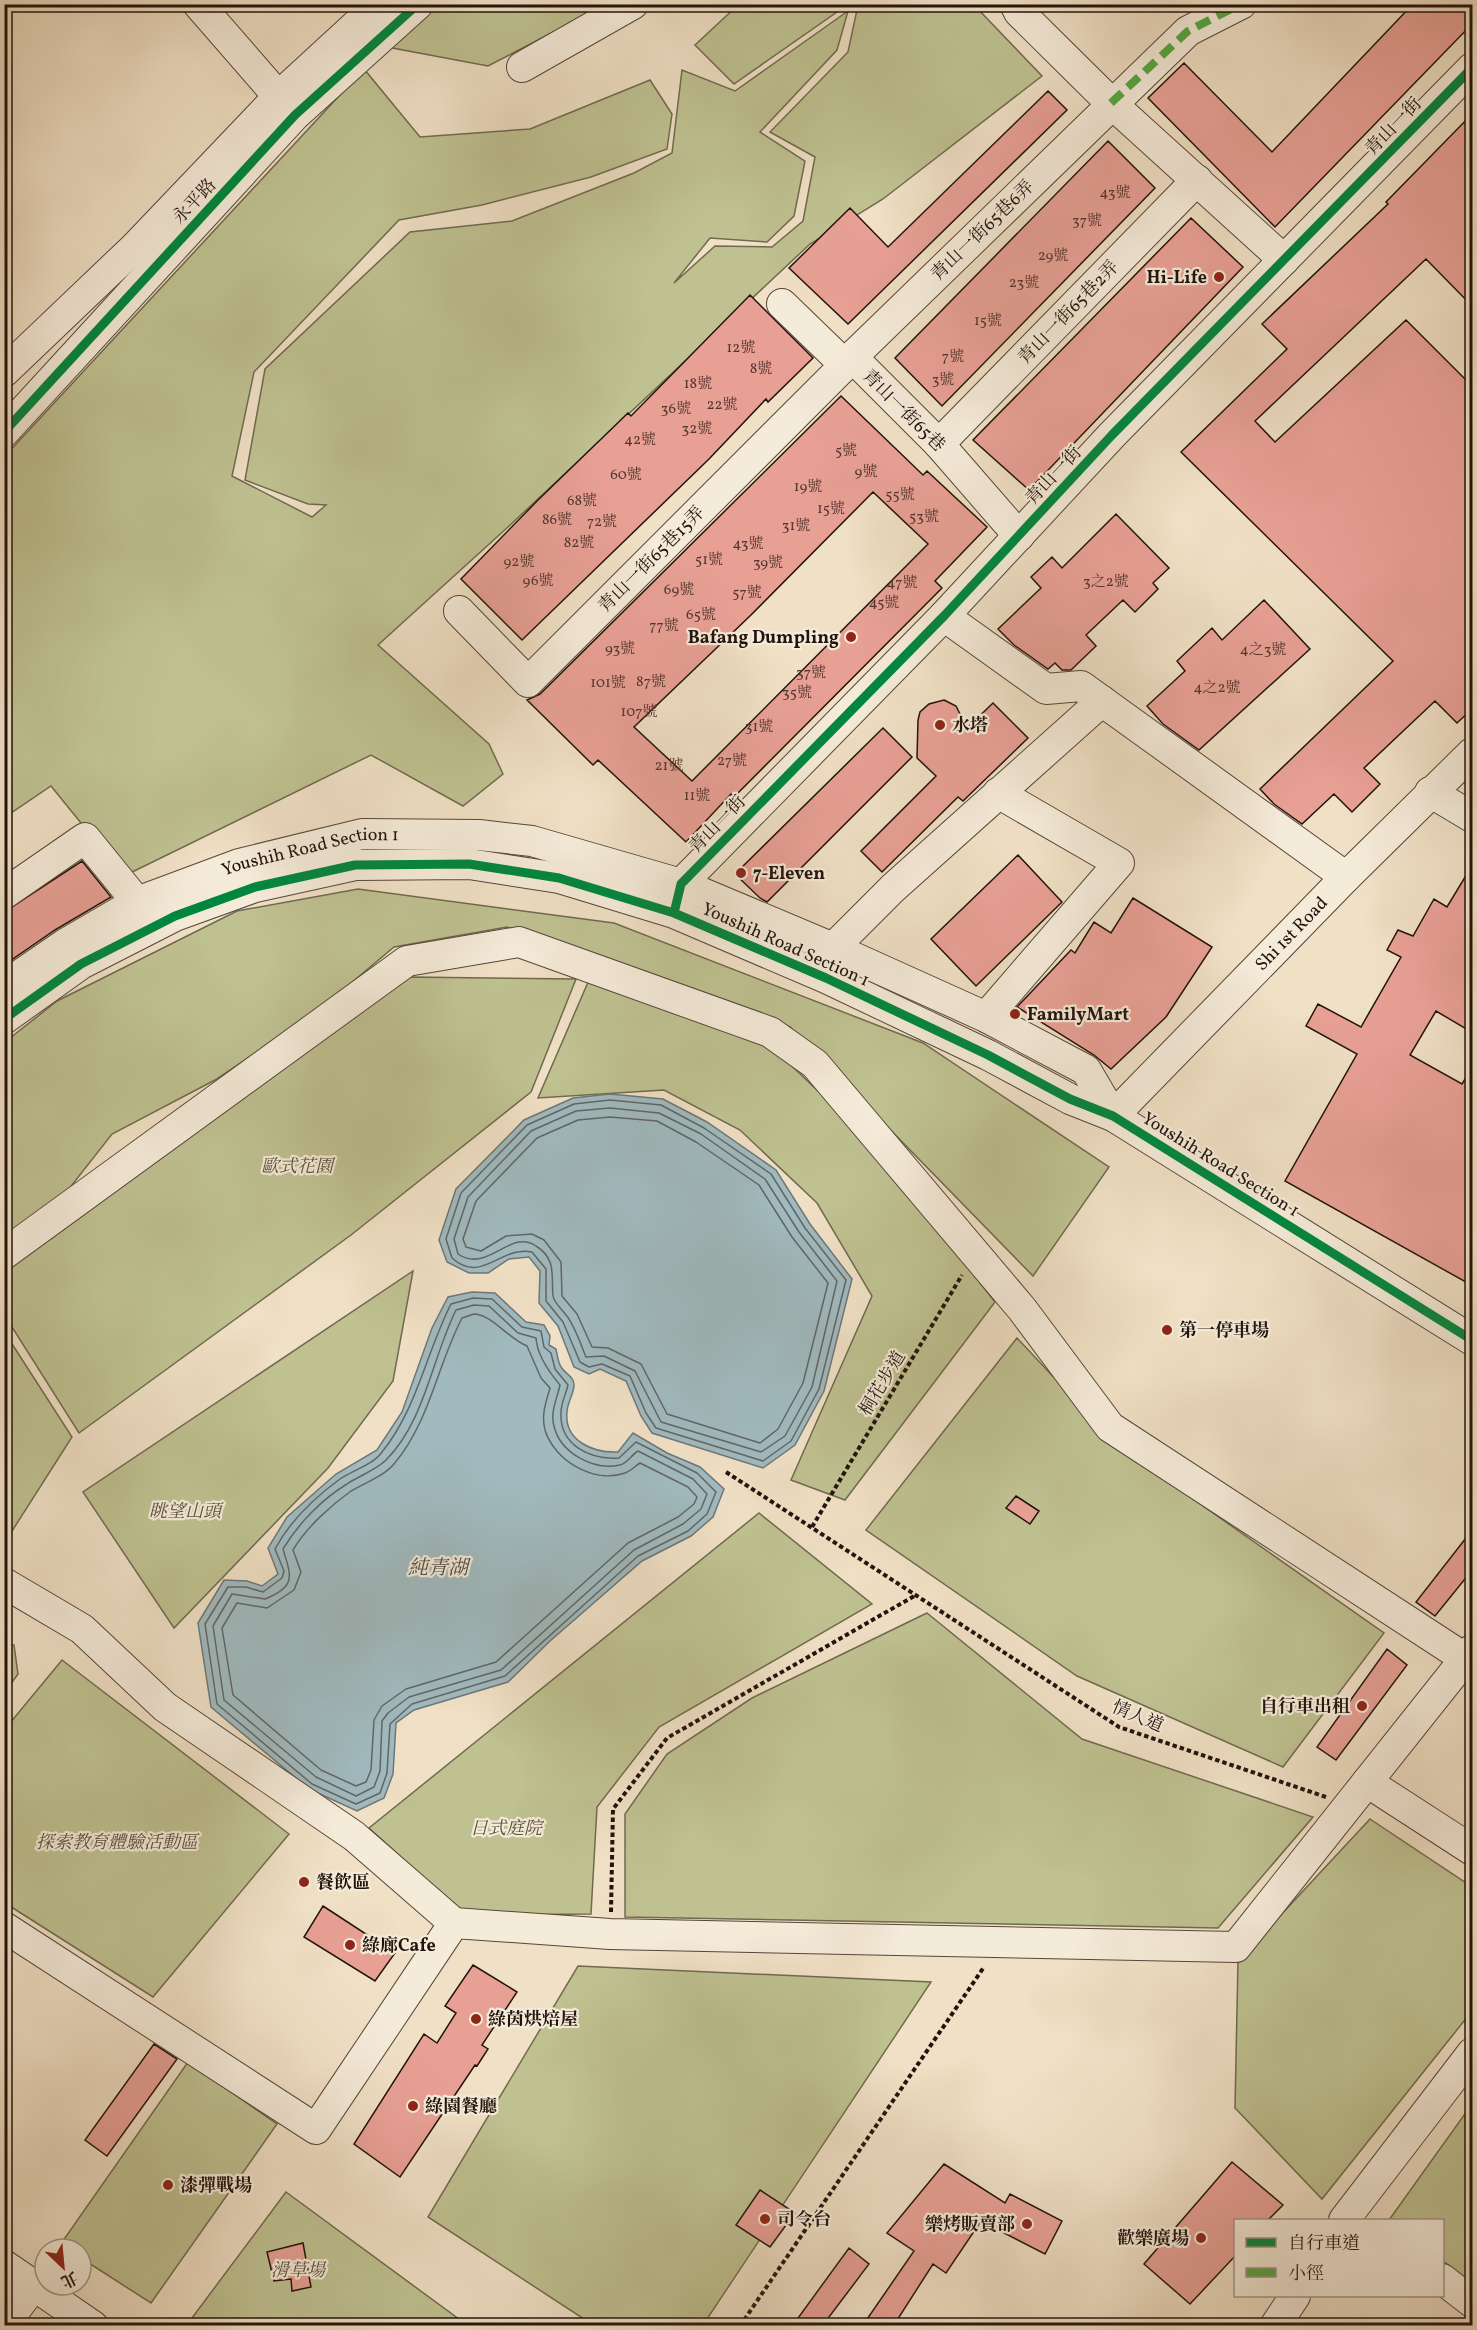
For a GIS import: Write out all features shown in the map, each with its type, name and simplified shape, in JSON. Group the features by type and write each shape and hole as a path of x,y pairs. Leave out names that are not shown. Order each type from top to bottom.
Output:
{"street":[{"path":"198,4 288,105"},
{"name":"永平路","path":"4,432 288,105 379,4"},
{"name":"永平路","path":"4,372 288,105 418,4"},
{"path":"522,67 633,4"},
{"path":"1015,4 1019,12 1112,103 1284,260"},
{"name":"青山一街65巷6弄","path":"849,361 1188,31 1241,4"},
{"name":"青山一街","path":"681,884 944,616 1112,435 1473,68"},
{"name":"青山一街65巷2弄","path":"939,444 1197,180"},
{"name":"青山一街65巷","path":"782,304 849,361 939,444 1019,536"},
{"name":"青山一街65巷15弄","path":"459,611 528,682 849,361"},
{"path":"944,616 1046,689 1081,686 1346,877"},
{"path":"833,948 893,888 1102,701"},
{"name":"Shi 1st Road","path":"1113,1116 1430,792 1473,753"},
{"path":"1430,792 1473,817"},
{"path":"986,1017 1119,863 998,793"},
{"name":"Youshih Road Section 1","path":"4,986 65,944 137,902 239,864 362,834 479,835 532,841 681,884 833,948 986,1017 1086,1070 1113,1116"},
{"path":"4,894 85,838 137,902"},
{"name":"Youshih Road Section 1","path":"4,1020 81,964 175,916 255,887 355,865 469,864 559,878 674,913 826,978 988,1055 1070,1099 1113,1116 1473,1340"},
{"path":"674,913 681,884"},
{"path":"4,1254 407,961 519,942 770,1032 815,1064 1022,1310 1110,1427 1469,1654 1236,1947 610,1934 454,1923 354,1836 165,1707 82,1629 4,1583"},
{"path":"1367,1782 1473,1850"},
{"path":"4,1927 316,2129 454,1923"},
{"path":"1354,2216 1473,2053"},
{"path":"4,2265 33,2284"},
{"path":"1444,2279 1473,2302"},
{"path":"4,2325 33,2286"},
{"path":"52,2297 93,2325"},
{"path":"1275,2325 1294,2297"}],"path":[{"path":"610,1934 613,1809 667,1738 916,1595"},
{"path":"740,2325 1001,1942"}],"green space":[{"path":"739,4 847,5 734,84 695,45"},
{"path":"435,5 605,5 488,66 387,47"},
{"path":"858,5 974,5 1042,76 883,199 810,244 508,527 378,645 489,744 503,774 463,806 371,755 124,876 51,786 5,817 4,457 364,69 420,137 530,129 650,80 672,114 667,149 591,177 482,205 399,220 254,372 232,476 312,517 326,505 308,504 245,480 265,369 410,232 512,221 634,173 672,153 682,70 735,91 848,11 837,50 760,132 805,161 794,216 767,242 710,238 674,283 715,246 772,247 803,221 815,157 770,132 848,52"},
{"path":"358,889 614,923 923,1043 1109,1167 1033,1276 790,1027 507,927 394,947 318,1011 215,1080 112,1134 61,1199 5,1248 5,1042 57,1001 237,911"},
{"name":"歐式花園","path":"409,977 576,979 531,1092 351,1235 79,1433 5,1316 4,1273"},
{"path":"589,980 775,1050 863,1134 995,1302 845,1500 791,1480 872,1296 817,1203 740,1130 664,1090 538,1098"},
{"name":"眺望山頭","path":"413,1271 393,1381 328,1468 174,1628 83,1492"},
{"path":"5,1333 72,1437 4,1542"},
{"path":"1017,1338 1119,1447 1384,1633 1283,1767 1077,1676 866,1530"},
{"name":"日式庭院","path":"759,1513 872,1604 659,1727 597,1807 591,1914 465,1915 369,1828"},
{"path":"927,1613 1082,1739 1313,1817 1218,1928 625,1917 625,1814 667,1754 752,1698"},
{"path":"5,1643 14,1645 18,1674 5,1692"},
{"name":"探索教育體驗活動區","path":"62,1660 289,1834 153,1997 5,1903 5,1729"},
{"path":"1370,1819 1472,1887 1472,2011 1322,2199 1235,2108 1238,1961"},
{"path":"578,1966 931,1982 703,2325 593,2325 428,2217"},
{"name":"漆彈戰場","path":"188,2062 277,2124 151,2303 93,2266 93,2237 66,2237"},
{"path":"1472,2104 1472,2283 1444,2262 1444,2219 1390,2219"},
{"name":"滑草場","path":"286,2192 467,2325 186,2326"}],"water":[{"path":"610,1094 663,1099 707,1122 776,1170 810,1224 852,1279 824,1391 795,1445 763,1468 652,1433 641,1416 626,1381 600,1369 589,1374 574,1367 558,1326 539,1303 540,1271 529,1257 509,1259 488,1273 469,1273 447,1262 439,1240 456,1189 524,1120 573,1098"},
{"name":"純青湖","path":"472,1292 495,1293 526,1322 544,1325 550,1336 549,1345 556,1349 561,1367 574,1382 567,1409 567,1422 575,1438 599,1450 618,1452 633,1433 667,1453 700,1467 724,1489 713,1517 691,1536 642,1561 550,1641 508,1682 414,1710 396,1723 393,1774 384,1798 357,1811 309,1789 211,1707 198,1623 224,1580 247,1581 262,1586 278,1574 268,1548 287,1517 336,1474 377,1450 402,1412 432,1328 448,1297"}],"building":[{"path":"1413,4 1473,4 1473,23 1275,227 1148,98 1184,63 1272,152"},
{"path":"1048,91 1067,110 848,324 789,268 850,208 888,247"},
{"path":"1473,113 1473,307 1426,259 1255,421 1275,442 1406,320 1473,387 1473,708 1457,723 1435,701 1364,768 1380,784 1352,812 1334,794 1302,824 1274,804 1260,789 1393,661 1181,452 1287,349 1262,324 1388,204 1386,202"},
{"path":"1108,141 1155,188 942,406 895,358"},
{"path":"1191,218 1243,267 1029,490 973,440"},
{"path":"750,295 813,358 768,402 766,399 709,459 522,640 461,579 628,413 631,416"},
{"path":"841,396 923,475 927,471 987,527 935,581 942,588 734,797 731,794 686,842 598,760 593,765 527,700 540,694","holes":["873,492 928,544 692,781 634,727 751,615"]},
{"path":"1116,514 1169,568 1153,583 1158,589 1135,612 1123,600 1086,635 1096,646 1071,670 1062,670 1055,663 1048,669 1014,645 998,629 1041,588 1031,577 1052,557 1062,568"},
{"path":"1264,600 1310,649 1199,750 1163,724 1147,706 1185,671 1177,661 1212,628 1222,640"},
{"path":"944,700 956,706 967,728 993,703 1028,738 963,801 958,797 882,872 861,851 936,776 917,758 918,720 920,712 929,704"},
{"path":"883,728 912,757 767,902 760,898 735,874"},
{"path":"1018,855 1062,902 976,986 931,939"},
{"path":"82,861 111,897 55,930 4,965 4,912"},
{"path":"1473,864 1473,1033 1436,1011 1410,1055 1462,1084 1473,1066 1473,1286 1285,1181 1357,1054 1306,1026 1318,1004 1361,1027 1401,957 1387,950 1398,930 1413,936 1434,899 1447,907"},
{"path":"1133,898 1212,947 1166,1017 1111,1069 1094,1055 1017,1007 1071,950 1075,953 1094,922 1111,933"},
{"path":"1016,1496 1039,1511 1030,1524 1006,1508"},
{"path":"1473,1529 1473,1569 1435,1616 1416,1602"},
{"name":"自行車出租","path":"1387,1649 1407,1665 1336,1760 1317,1747"},
{"name":"綠廊Cafe","path":"323,1906 395,1953 375,1981 304,1937"},
{"name":"綠園餐廳","path":"473,1965 517,1992 482,2045 488,2049 400,2177 354,2144 424,2034 437,2043 456,2013 445,2006"},
{"path":"154,2044 177,2059 107,2156 85,2140"},
{"name":"歡樂廣場","path":"1232,2162 1283,2205 1269,2219 1234,2219 1234,2257 1190,2304 1144,2264"},
{"path":"944,2164 1005,2203 1010,2194 1062,2221 1045,2254 981,2221 946,2273 933,2264 894,2325 863,2325 914,2251 887,2233"},
{"name":"司令台","path":"760,2190 795,2213 770,2247 736,2225"},
{"path":"303,2243 311,2287 292,2291 291,2279 274,2281 267,2252"},
{"path":"849,2248 869,2264 823,2325 793,2325"}],"marked path":[{"path":"1111,103 1188,31 1241,4"}],"cycle path":[{"path":"4,432 295,115 418,4"},
{"path":"674,913 681,884 944,616 1112,435 1472,68"},
{"path":"4,1019 81,964 175,916 255,887 355,865 469,864 559,878 674,913 826,978 988,1055 1070,1099 1113,1116 1472,1340"}],"place":[{"name":"Hi-Life","path":"1219,277"},
{"name":"Bafang Dumpling","path":"851,637"},
{"name":"水塔","path":"940,725"},
{"name":"7-Eleven","path":"741,873"},
{"name":"FamilyMart","path":"1015,1014"},
{"name":"第一停車場","path":"1167,1330"},
{"name":"自行車出租","path":"1362,1706"},
{"name":"餐飲區","path":"304,1882"},
{"name":"綠廊Cafe","path":"350,1945"},
{"name":"綠茵烘焙屋","path":"476,2019"},
{"name":"綠園餐廳","path":"413,2106"},
{"name":"漆彈戰場","path":"168,2185"},
{"name":"司令台","path":"765,2219"},
{"name":"樂烤販賣部","path":"1027,2224"},
{"name":"歡樂廣場","path":"1201,2238"}]}
